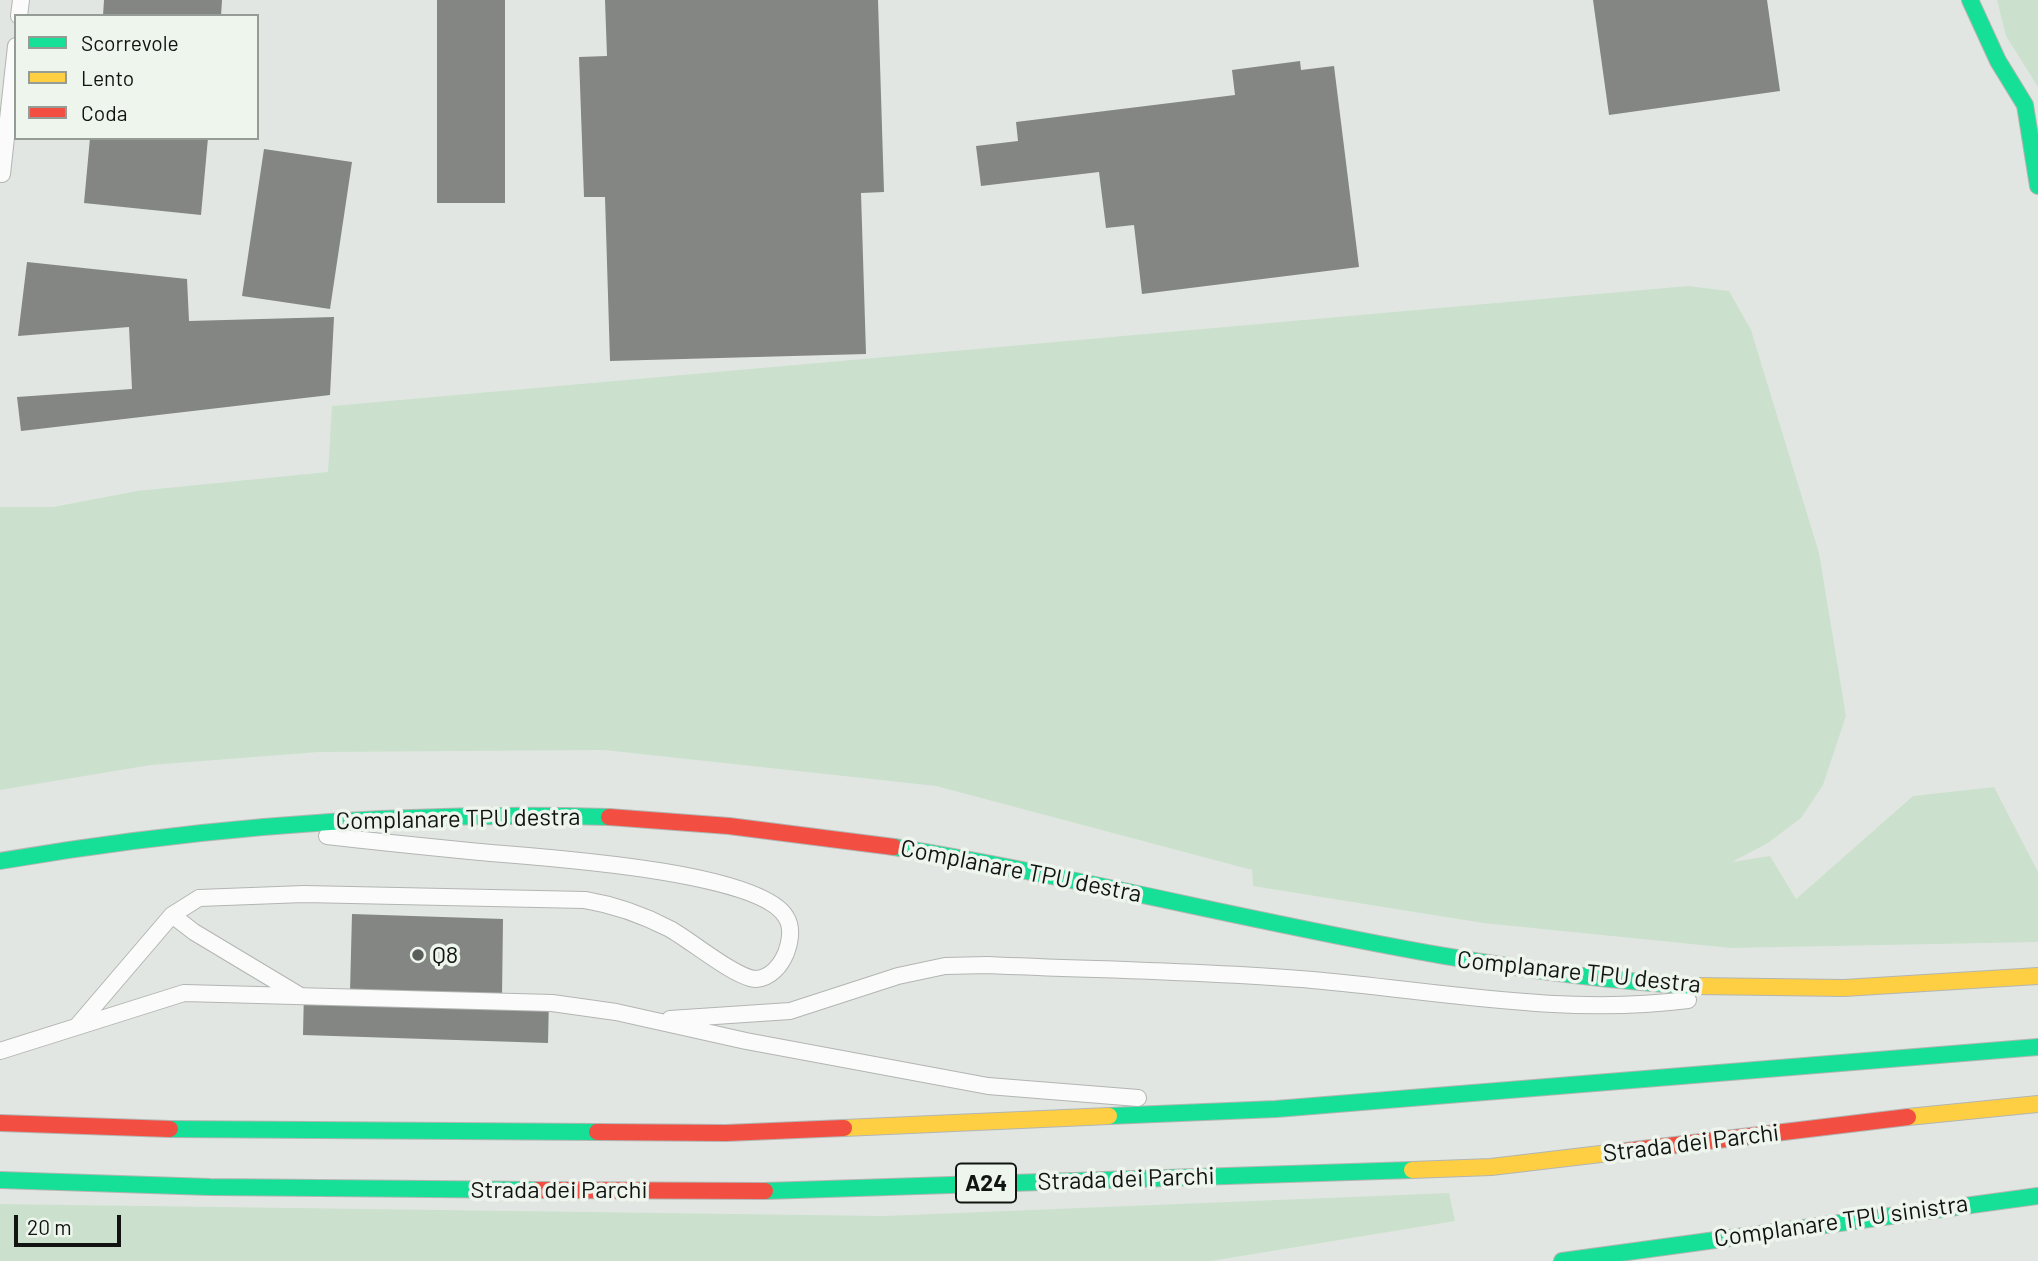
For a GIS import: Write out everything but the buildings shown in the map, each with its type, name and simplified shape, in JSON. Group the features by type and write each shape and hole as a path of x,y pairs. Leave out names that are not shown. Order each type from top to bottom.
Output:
{"main road":[{"path":"1970,0 1998,61 2025,105 2038,186"},
{"name":"Complanare TPU destra","path":"0,861 186,833 405,817 564,817 700,824 826,837 1028,871 1306,931 1456,958 1662,984 1785,989 1955,983 2038,976"},
{"path":"0,1123 194,1130 726,1133 1276,1109 2038,1047"},
{"name":"Strada dei Parchi","path":"0,1180 210,1188 733,1192 1463,1168 2038,1104"},
{"name":"Complanare TPU sinistra","path":"1562,1261 2038,1196"}],"lane":[{"path":"2,174 14,64"},
{"path":"76,1027 172,915 199,898 304,894 585,900 612,904 668,929 713,956 736,974 756,979 766,977 780,966 790,943 789,922 774,905 724,886 668,872 585,860 247,827"},
{"path":"172,915 194,932 300,996"},
{"path":"653,1020 790,1011 865,985 945,966 988,965 1312,980 1506,1003 1647,1005 1785,989"},
{"path":"0,1051 184,993 552,1003 653,1020 988,1086 1276,1109"}],"green space":[{"path":"1997,0 2038,0 2038,87 2006,36"},
{"path":"1688,286 1729,291 1751,330 1819,553 1846,716 1823,785 1801,818 1768,843 1732,862 1770,856 1796,899 1913,796 1994,787 2038,872 2038,942 1731,948 1483,923 1253,886 1252,870 936,786 604,750 319,752 151,765 0,790 0,507 53,507 137,491 328,472 332,406"},
{"path":"1449,1193 1455,1221 1211,1261 0,1261 0,1204 883,1216"}],"traffic: fast":[{"path":"1970,0 1998,61 2025,105 2038,186"},
{"path":"0,861 152,839 303,824 455,816 609,817"},
{"path":"894,847 1394,947 1494,964 1697,986"},
{"path":"1109,1116 1276,1109 2038,1047"},
{"path":"170,1129 597,1132"},
{"path":"765,1191 1412,1170"},
{"path":"0,1180 210,1187 538,1190"},
{"path":"1562,1261 2038,1196"}],"traffic: slow":[{"path":"1697,986 1844,988 2038,976"},
{"path":"1908,1117 2038,1104"},
{"path":"844,1128 1109,1116"},
{"path":"1412,1170 1491,1167 1626,1151"}],"traffic: jam":[{"path":"609,817 729,826 894,847"},
{"path":"1626,1151 1908,1117"},
{"path":"0,1123 170,1129"},
{"path":"597,1132 726,1133 844,1128"},
{"path":"538,1190 765,1191"}],"place":[{"name":"Q8","path":"418,955"}]}
